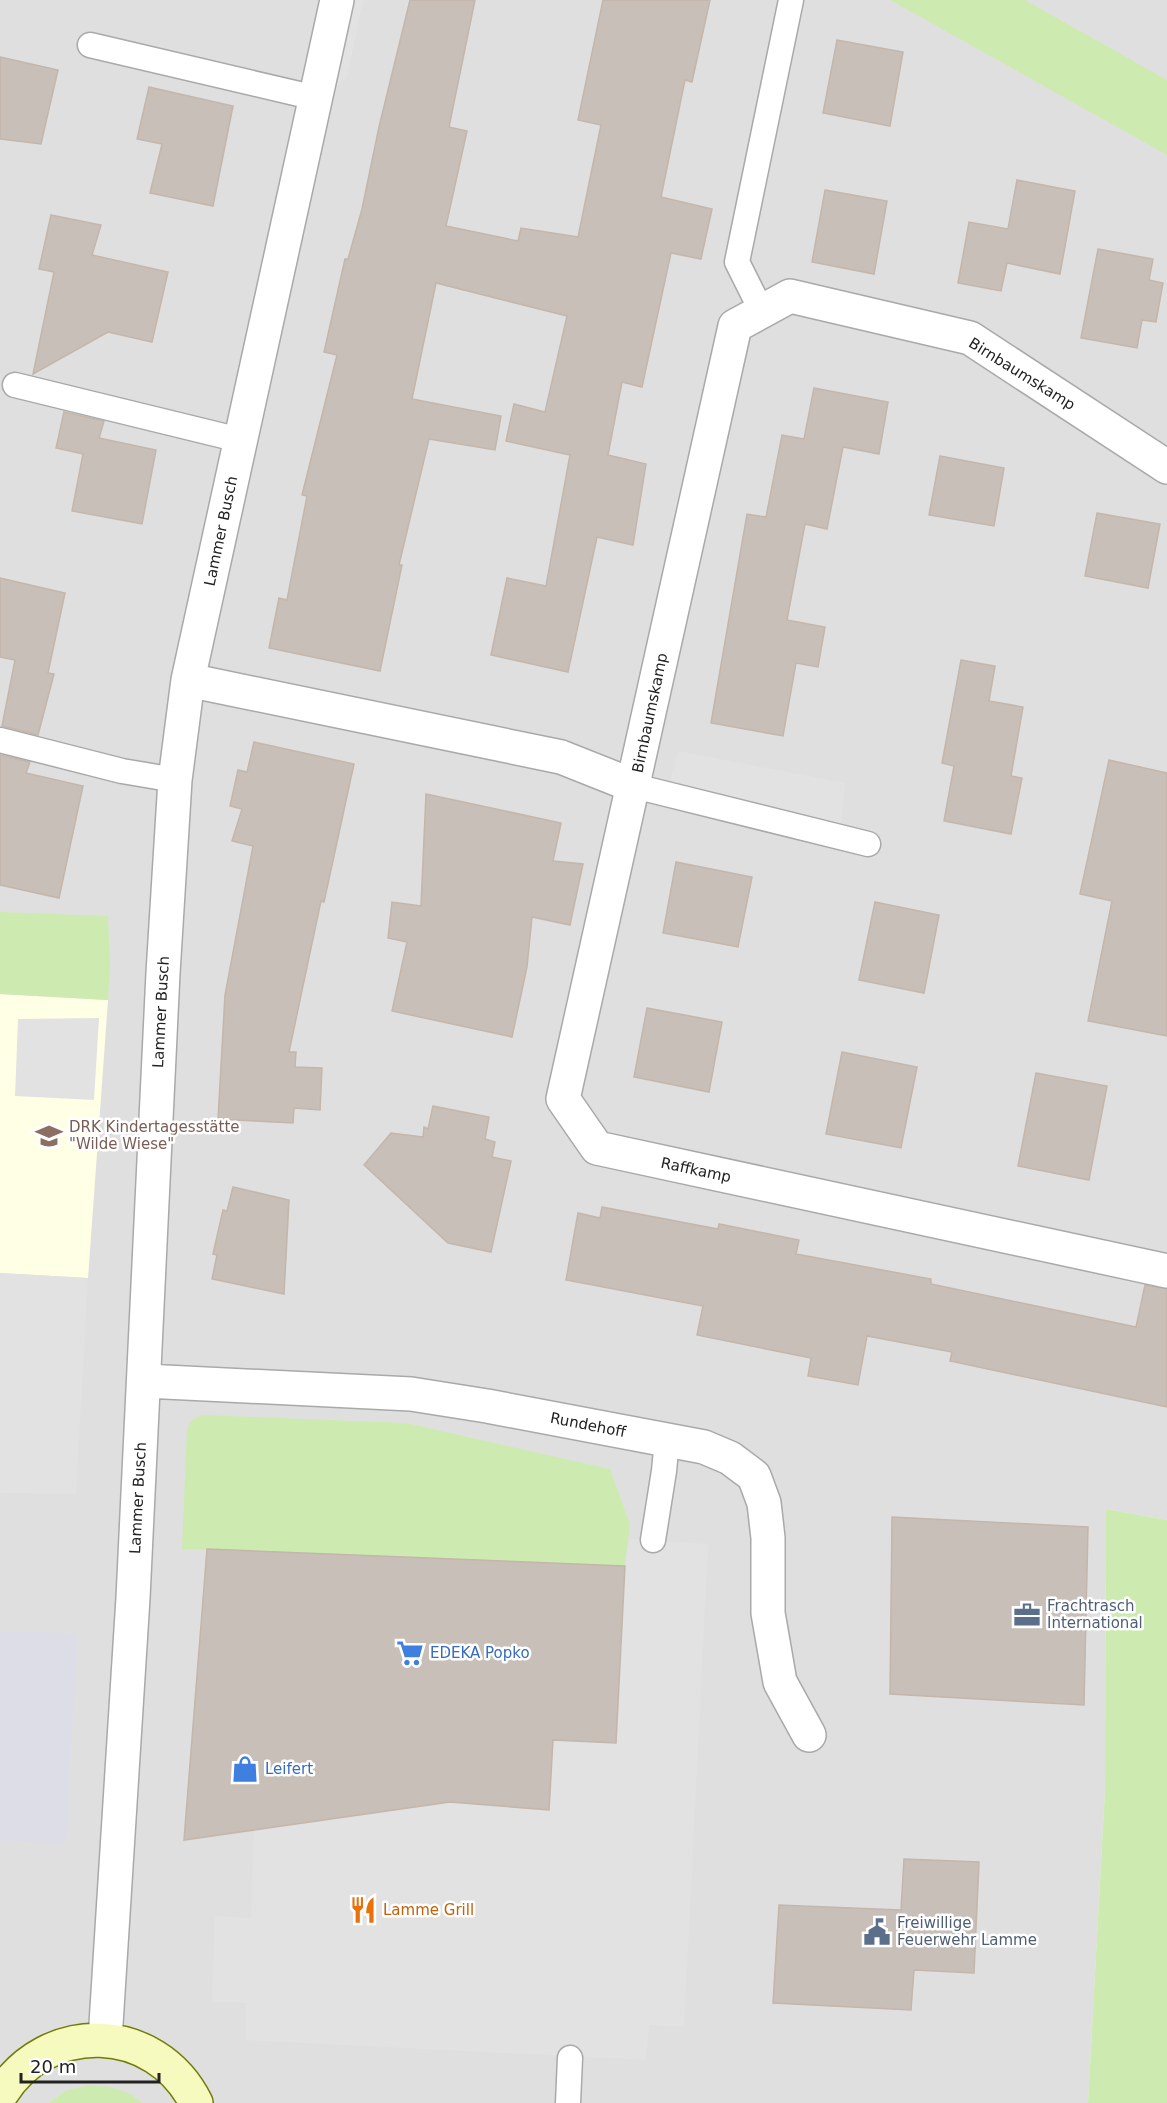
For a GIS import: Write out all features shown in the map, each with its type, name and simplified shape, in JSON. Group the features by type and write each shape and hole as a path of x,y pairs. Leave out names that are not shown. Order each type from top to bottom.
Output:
{"main road":[{"path":"0,2096 7,2084 23,2067 41,2054 61,2045 83,2040 105,2040 145,2051 165,2063 179,2078 196,2103"}],"street":[{"name":"Lammer Busch","path":"105,2040 133,1598 162,984 175,780 188,680 337,0"},
{"name":"Birnbaumskamp","path":"188,680 561,757 634,786 735,326 790,296 970,338 1167,467"},
{"name":"Raffkamp","path":"634,786 563,1099 597,1148 1167,1271"},
{"name":"Rundehoff","path":"145,1381 411,1394 704,1447 730,1458 754,1476 764,1503 768,1538 768,1613 780,1682 809,1735"}],"lane":[{"path":"761,310 737,262 791,0"},
{"path":"90,45 316,98"},
{"path":"15,386 240,440"},
{"path":"0,740 122,771 175,780"},
{"path":"634,786 868,844"},
{"path":"653,1540 667,1440"},
{"path":"568,2103 570,2058"}],"shaded area":[{"path":"0,0 1167,0 1167,1520 1106,1509 1105,1789 1088,2103 0,2103"},
{"path":"351,0 363,0 347,78 332,89"},
{"path":"678,751 845,783 841,824 669,785"},
{"name":"DRK Kindertagesstätte \"Wilde Wiese\"","path":"0,994 108,1000 88,1278 0,1273"},
{"path":"99,1018 94,1100 15,1096 18,1019"},
{"path":"0,1273 88,1278 76,1494 0,1493"},
{"path":"629,1539 708,1544 684,2027 649,2025 646,2060 246,2040 246,2003 212,2002 215,1916 251,1918 254,1830 553,1740 616,1743 625,1566"},
{"path":"0,1631 78,1633 66,1844 0,1840"}],"green space":[{"path":"890,0 1025,0 1167,80 1167,155"},
{"path":"0,912 108,916 110,967 108,1000 0,994"},
{"path":"203,1415 406,1423 610,1469 630,1524 625,1566 182,1549 187,1428 192,1420"},
{"path":"1106,1509 1167,1520 1167,2103 1088,2103 1105,1789"},
{"path":"88,2085 117,2089 130,2094 142,2103 49,2103 65,2091"}],"building":[{"path":"410,0 475,0 449,127 467,131 446,226 518,241 521,228 578,237 601,125 578,120 603,0 710,0 692,82 685,80 661,197 712,209 701,259 671,253 642,387 622,382 608,455 646,464 633,545 597,537 568,672 491,655 507,578 546,586 570,455 506,441 514,404 545,412 567,316 436,283 412,399 501,416 495,450 429,439 399,565 402,565 380,671 269,648 279,598 287,600 307,496 302,495 337,355 324,352 345,259 348,259 362,209"},
{"path":"837,40 903,52 890,126 823,113"},
{"path":"0,57 58,70 41,144 0,139"},
{"path":"149,87 233,106 213,206 150,193 162,144 137,139"},
{"path":"1017,180 1075,191 1060,274 1007,263 1001,291 958,283 969,222 1008,229"},
{"path":"825,190 887,201 874,274 812,262"},
{"path":"51,215 101,225 92,255 168,272 152,342 108,332 33,374 54,272 39,269"},
{"path":"1098,249 1153,259 1149,280 1163,283 1156,322 1142,320 1137,348 1081,338"},
{"path":"814,388 888,402 879,454 843,447 827,529 805,524 787,620 825,627 818,667 796,663 783,736 711,723 747,514 766,517 782,435 804,439"},
{"path":"64,412 104,421 99,438 156,450 142,524 72,511 83,454 56,448"},
{"path":"940,456 1004,468 994,526 929,515"},
{"path":"1097,513 1160,524 1148,588 1085,576"},
{"path":"0,578 65,593 48,673 54,674 38,735 2,726 15,660 0,657"},
{"path":"961,660 995,666 989,701 1023,707 1011,776 1022,778 1011,834 944,821 954,766 942,763"},
{"path":"254,742 354,764 324,902 321,901 289,1052 296,1052 295,1067 322,1068 320,1110 294,1108 293,1123 218,1119 225,995 253,846 232,841 242,809 230,806 238,770 247,772"},
{"path":"0,755 30,762 26,773 83,786 59,898 0,885"},
{"path":"1109,760 1167,773 1167,1036 1088,1021 1112,901 1080,894"},
{"path":"426,794 561,823 553,861 583,864 570,925 532,917 527,967 512,1037 392,1011 407,942 388,938 392,902 421,906"},
{"path":"676,862 752,877 738,947 663,933"},
{"path":"875,902 939,915 924,993 859,980"},
{"path":"647,1008 722,1022 709,1092 634,1077"},
{"path":"842,1052 917,1067 901,1148 826,1134"},
{"path":"1036,1073 1107,1086 1089,1180 1018,1166"},
{"path":"433,1106 489,1117 485,1139 495,1142 492,1157 511,1161 491,1252 448,1243 364,1165 391,1133 423,1137 424,1127 428,1129"},
{"path":"233,1187 289,1200 284,1294 212,1279 217,1255 213,1254 223,1210 227,1211"},
{"path":"602,1207 718,1229 719,1224 799,1240 796,1254 931,1279 931,1284 1136,1327 1145,1285 1167,1289 1167,1407 950,1361 952,1352 867,1336 858,1385 808,1376 811,1358 697,1335 703,1306 566,1280 578,1213 600,1218"},
{"name":"Frachtrasch International","path":"892,1517 1088,1527 1084,1705 890,1694"},
{"name":"EDEKA Popko","path":"207,1549 625,1566 616,1743 553,1740 549,1810 450,1802 184,1840"},
{"name":"Freiwillige Feuerwehr Lamme","path":"904,1859 979,1862 974,1973 914,1970 911,2010 773,2003 779,1905 901,1910"}],"place":[{"name":"DRK Kindertagesstätte \"Wilde Wiese\"","path":"49,1136"},
{"name":"Frachtrasch International","path":"1027,1615"},
{"name":"EDEKA Popko","path":"410,1653"},
{"name":"Leifert","path":"245,1769"},
{"name":"Lamme Grill","path":"363,1910"},
{"name":"Freiwillige Feuerwehr Lamme","path":"877,1932"}]}
